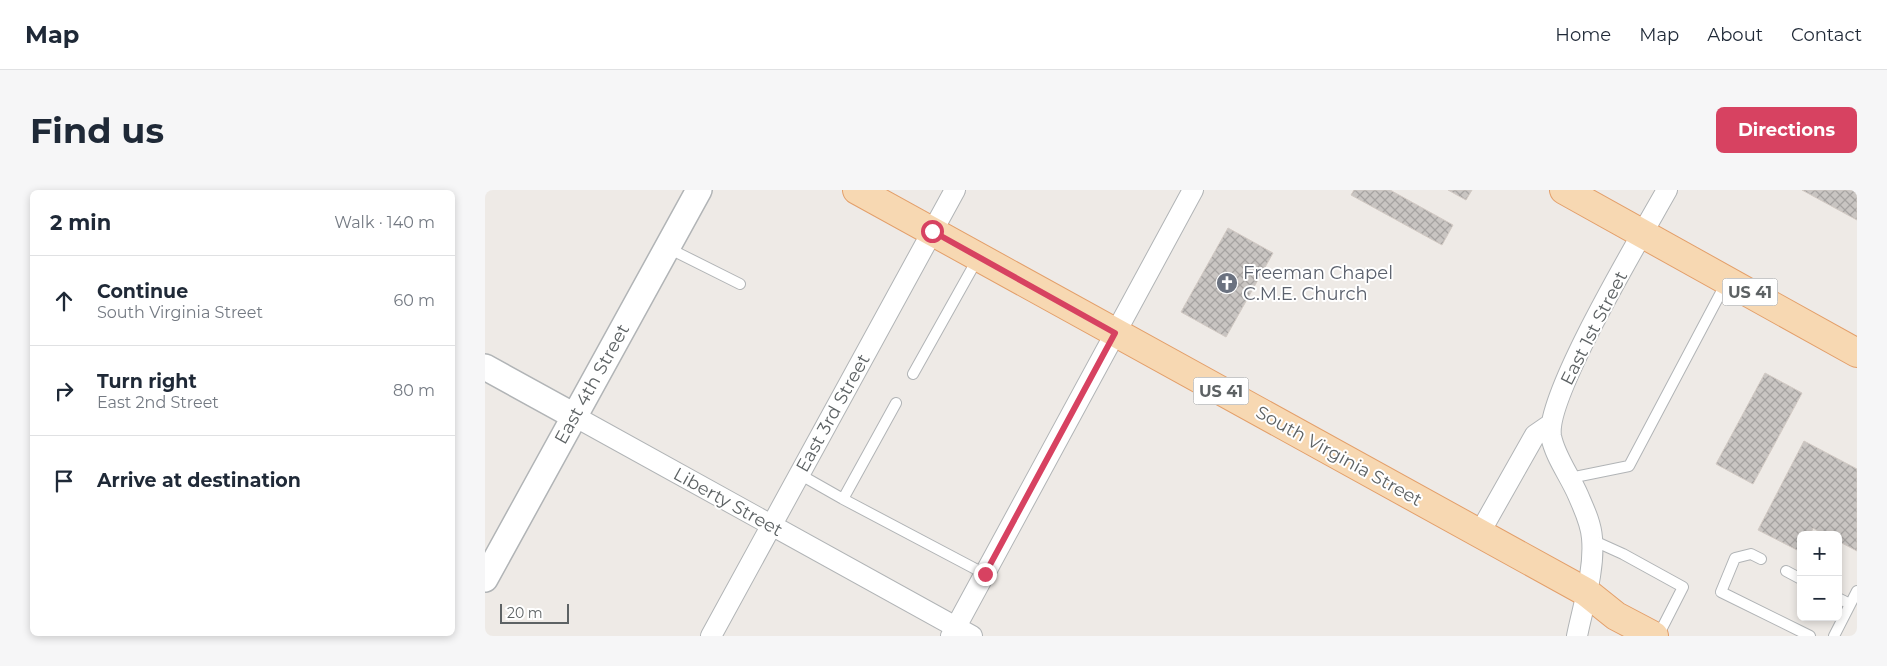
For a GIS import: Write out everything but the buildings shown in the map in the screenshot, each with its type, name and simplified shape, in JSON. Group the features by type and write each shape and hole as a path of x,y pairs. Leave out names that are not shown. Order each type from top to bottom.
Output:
{"main road":[{"name":"South Virginia Street","path":"857,190 1586,592"},
{"name":"US 41","path":"1581,194 1643,234 1857,353"},
{"name":"US 41","path":"1586,592 1616,616 1654,636"}],"street":[{"name":"East 4th Street","path":"485,579 699,190"},
{"name":"East 3rd Street","path":"711,636 955,190"},
{"path":"960,633 985,574 1193,190"},
{"name":"East 1st Street","path":"1479,534 1535,435 1551,424 1574,361 1667,190"},
{"name":"Liberty Street","path":"485,367 771,525 960,633"},
{"path":"1551,424 1551,436 1590,526 1592,540 1586,592 1577,636"}],"lane":[{"path":"668,248 740,284"},
{"path":"913,374 979,257"},
{"path":"1570,478 1629,466 1728,280"},
{"path":"843,498 896,404"},
{"path":"799,474 985,574"},
{"path":"1592,540 1683,586 1658,636"},
{"path":"1761,559 1751,554 1735,558 1721,592 1810,636"},
{"path":"1786,571 1797,577"},
{"path":"1834,636 1857,591"},
{"path":"1842,600 1850,604"}],"place":[{"name":"Freeman Chapel C.M.E. Church","path":"1227,283"}],"route":[{"path":"932,231 1115,333 985,574"}]}
